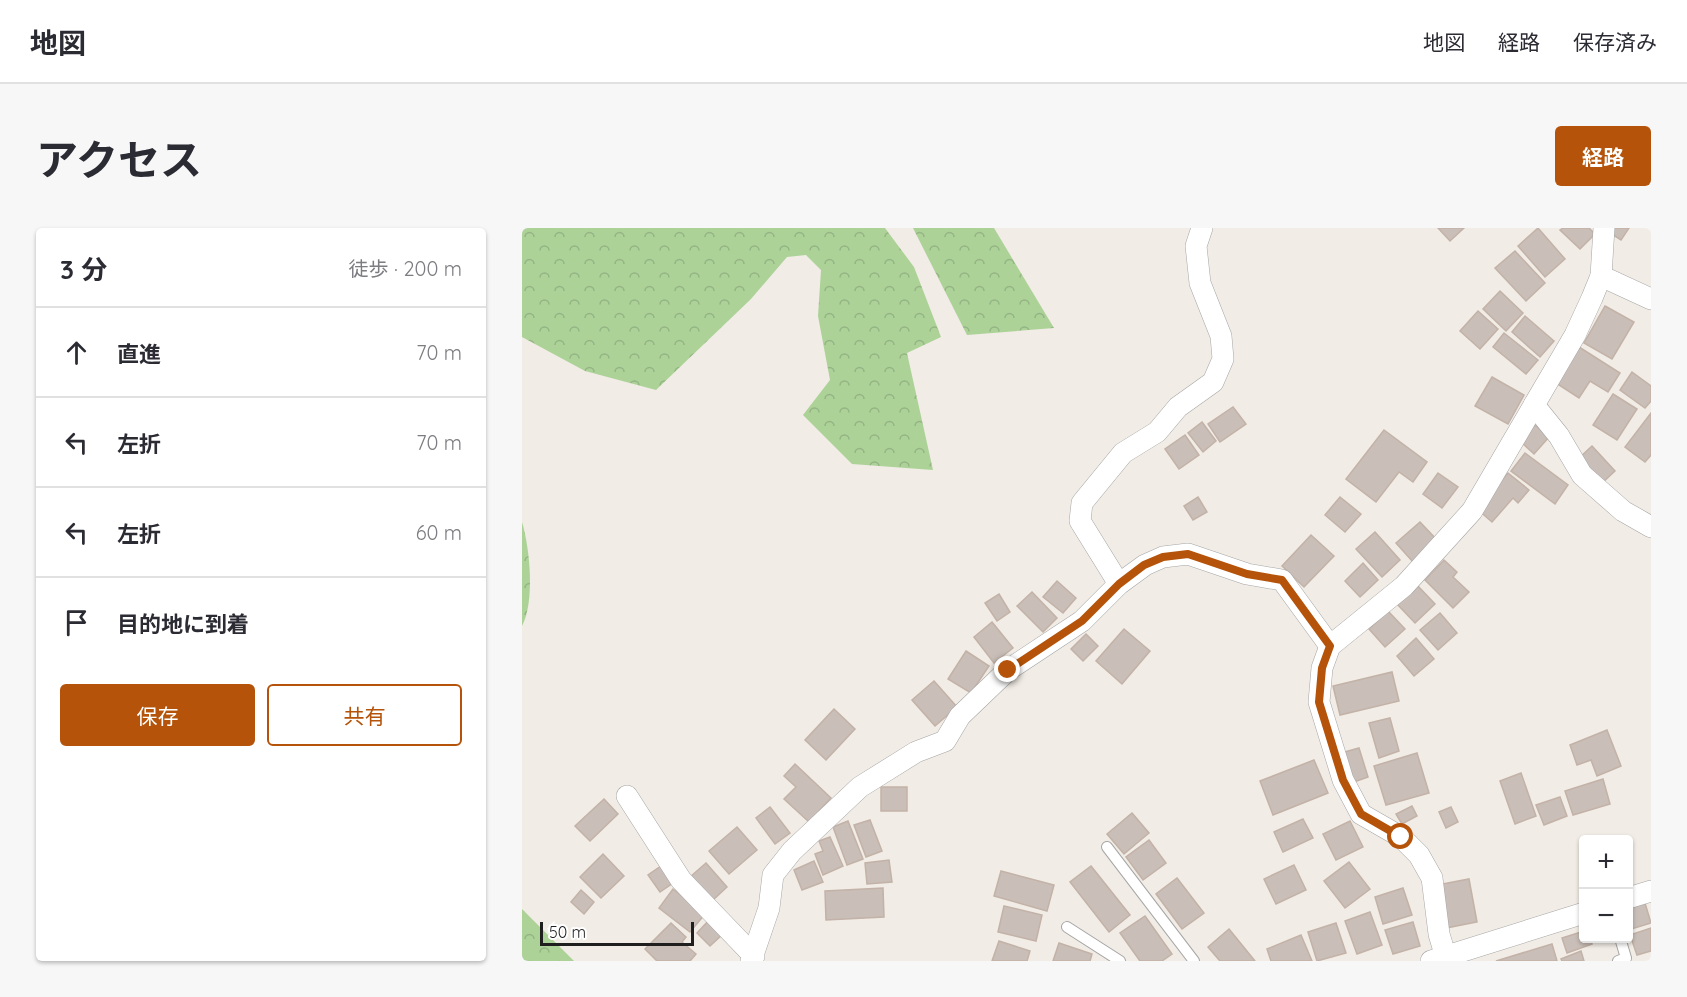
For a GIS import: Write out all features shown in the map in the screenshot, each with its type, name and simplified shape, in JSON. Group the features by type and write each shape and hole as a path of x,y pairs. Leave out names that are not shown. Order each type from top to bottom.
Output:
{"street":[{"path":"1119,584 1080,521 1082,502 1123,453 1157,432 1178,407 1213,382 1223,359 1221,336 1200,283 1196,246 1202,228"},
{"path":"1579,915 1442,960 1432,878 1419,855 1401,837 1361,814 1343,780 1319,702 1322,668 1330,646 1404,586 1472,512 1575,335 1600,276 1604,228"},
{"path":"1600,276 1651,298"},
{"path":"1534,405 1559,436 1582,475 1623,511 1651,527"},
{"path":"627,796 681,880 752,959 769,908 773,875 792,851 860,787 916,752 945,741 960,716 1008,670 1082,621 1119,584 1144,565 1163,557 1188,554 1247,574 1282,580 1330,646"},
{"path":"1633,897 1651,891"}],"lane":[{"path":"1107,847 1194,961"},
{"path":"1067,927 1120,961"},
{"path":"1618,961 1626,958 1621,943"}],"green space":[{"path":"522,228 885,228 914,267 941,337 907,353 933,470 852,464 803,415 830,380 818,316 821,270 806,255 787,257 751,299 656,390 585,371 522,337"},
{"path":"913,228 994,228 1054,328 967,335"},
{"path":"522,522 527,546 530,589 529,603 522,626"},
{"path":"522,909 574,961 522,961"}],"building":[{"path":"1438,228 1464,228 1450,241"},
{"path":"1538,228 1565,259 1545,277 1518,246"},
{"path":"1589,228 1595,234 1580,249 1560,230"},
{"path":"1609,228 1629,228 1621,240 1607,231"},
{"path":"1515,251 1545,283 1526,301 1495,268"},
{"path":"1500,291 1523,313 1506,331 1483,309"},
{"path":"1605,306 1634,322 1612,359 1584,343"},
{"path":"1478,311 1498,329 1480,349 1460,331"},
{"path":"1525,316 1554,341 1540,357 1512,332"},
{"path":"1504,333 1538,360 1526,374 1493,347"},
{"path":"1579,347 1620,373 1608,392 1590,381 1579,398 1556,383"},
{"path":"1632,372 1651,386 1651,401 1645,408 1620,390"},
{"path":"1492,377 1524,395 1508,424 1475,406"},
{"path":"1613,394 1637,409 1617,440 1593,425"},
{"path":"1233,407 1246,424 1220,442 1208,424"},
{"path":"1651,413 1651,455 1645,462 1625,447"},
{"path":"1202,422 1216,441 1203,452 1188,433"},
{"path":"1535,425 1549,437 1534,454 1520,441"},
{"path":"1384,430 1427,462 1413,482 1399,472 1376,502 1346,479"},
{"path":"1185,435 1199,455 1179,469 1165,449"},
{"path":"1592,446 1615,471 1601,484 1578,459"},
{"path":"1525,453 1568,485 1555,504 1511,471"},
{"path":"1438,473 1458,487 1442,508 1423,494"},
{"path":"1508,473 1529,490 1518,503 1513,498 1492,522 1477,509"},
{"path":"1198,497 1207,512 1193,520 1184,506"},
{"path":"1340,497 1361,514 1345,532 1325,515"},
{"path":"1420,522 1437,540 1413,562 1396,543"},
{"path":"1375,532 1400,560 1382,577 1356,549"},
{"path":"1311,535 1334,556 1304,587 1282,566"},
{"path":"1444,560 1457,572 1453,577 1469,592 1453,608 1425,580"},
{"path":"1363,563 1378,580 1360,597 1345,581"},
{"path":"1057,581 1076,598 1063,613 1043,597"},
{"path":"1417,585 1435,604 1415,623 1397,604"},
{"path":"1032,592 1057,618 1043,632 1017,606"},
{"path":"999,594 1010,612 997,621 985,603"},
{"path":"1388,611 1405,629 1385,647 1369,629"},
{"path":"1440,613 1457,633 1438,650 1420,630"},
{"path":"992,622 1013,648 994,663 974,637"},
{"path":"1124,629 1150,651 1122,684 1096,661"},
{"path":"1086,634 1098,646 1083,661 1071,649"},
{"path":"1416,638 1434,659 1414,676 1397,656"},
{"path":"966,651 989,666 971,693 948,679"},
{"path":"1392,672 1399,701 1340,715 1333,686"},
{"path":"934,681 957,707 935,726 912,700"},
{"path":"834,709 855,729 826,760 805,740"},
{"path":"1390,718 1399,751 1379,758 1369,723"},
{"path":"1607,730 1621,766 1597,776 1591,760 1577,765 1570,745"},
{"path":"1359,748 1368,777 1351,783 1341,753"},
{"path":"1417,753 1429,793 1386,805 1374,766"},
{"path":"1314,760 1328,793 1273,815 1260,781"},
{"path":"795,764 831,798 809,822 784,799 796,787 784,776"},
{"path":"1521,773 1536,816 1515,824 1500,781"},
{"path":"1603,779 1610,804 1573,815 1565,791"},
{"path":"881,787 907,787 907,811 881,811"},
{"path":"1560,797 1567,816 1544,825 1536,805"},
{"path":"604,799 618,814 590,841 575,826"},
{"path":"1412,806 1417,816 1402,824 1396,814"},
{"path":"770,807 790,833 775,844 756,818"},
{"path":"1451,807 1458,822 1446,828 1439,812"},
{"path":"1132,813 1149,833 1124,854 1107,834"},
{"path":"1303,819 1313,838 1283,852 1274,832"},
{"path":"870,820 882,851 866,857 854,825"},
{"path":"848,821 863,859 847,865 833,827"},
{"path":"1350,821 1363,847 1336,860 1323,834"},
{"path":"737,827 757,850 729,874 709,851"},
{"path":"830,837 843,866 823,875 815,854 823,851 819,841"},
{"path":"1149,840 1166,863 1143,880 1126,857"},
{"path":"603,854 624,876 601,898 580,877"},
{"path":"889,860 892,882 867,884 865,863"},
{"path":"814,861 823,882 802,890 794,870"},
{"path":"1349,862 1370,889 1345,908 1324,881"},
{"path":"706,863 727,887 712,901 690,877"},
{"path":"1294,865 1306,890 1276,904 1264,879"},
{"path":"661,866 673,883 660,892 648,875"},
{"path":"1091,866 1130,915 1109,932 1070,882"},
{"path":"1001,871 1054,885 1047,911 994,896"},
{"path":"1177,878 1204,913 1182,929 1156,894"},
{"path":"1469,879 1477,922 1446,928 1437,885"},
{"path":"883,888 884,917 826,920 825,891"},
{"path":"1403,888 1412,915 1383,924 1375,897"},
{"path":"673,889 705,914 690,932 659,908"},
{"path":"581,890 594,902 584,914 571,902"},
{"path":"1645,903 1651,923 1633,928 1633,907"},
{"path":"1004,906 1042,915 1036,941 998,932"},
{"path":"1370,912 1382,945 1357,954 1345,921"},
{"path":"1145,916 1172,954 1162,961 1140,961 1120,933"},
{"path":"709,920 723,934 710,946 697,933"},
{"path":"1413,922 1420,946 1393,954 1385,930"},
{"path":"671,923 686,937 682,942 696,954 690,961 657,961 645,949"},
{"path":"1336,923 1346,953 1317,961 1308,932"},
{"path":"1651,928 1651,951 1637,955 1633,943 1633,934"},
{"path":"1229,929 1255,961 1220,961 1208,947"},
{"path":"1579,933 1579,943 1592,944 1567,953 1562,938"},
{"path":"1301,935 1312,961 1271,961 1267,949"},
{"path":"999,941 1030,951 1027,961 992,961"},
{"path":"1059,943 1092,954 1090,961 1053,961"},
{"path":"1552,944 1557,961 1496,961"},
{"path":"1581,951 1584,961 1562,961 1561,959"}],"route":[{"path":"1008,670 1082,621 1119,584 1144,565 1163,557 1188,554 1247,574 1282,580 1330,646 1322,668 1319,702 1343,780 1361,814 1401,837"}]}
